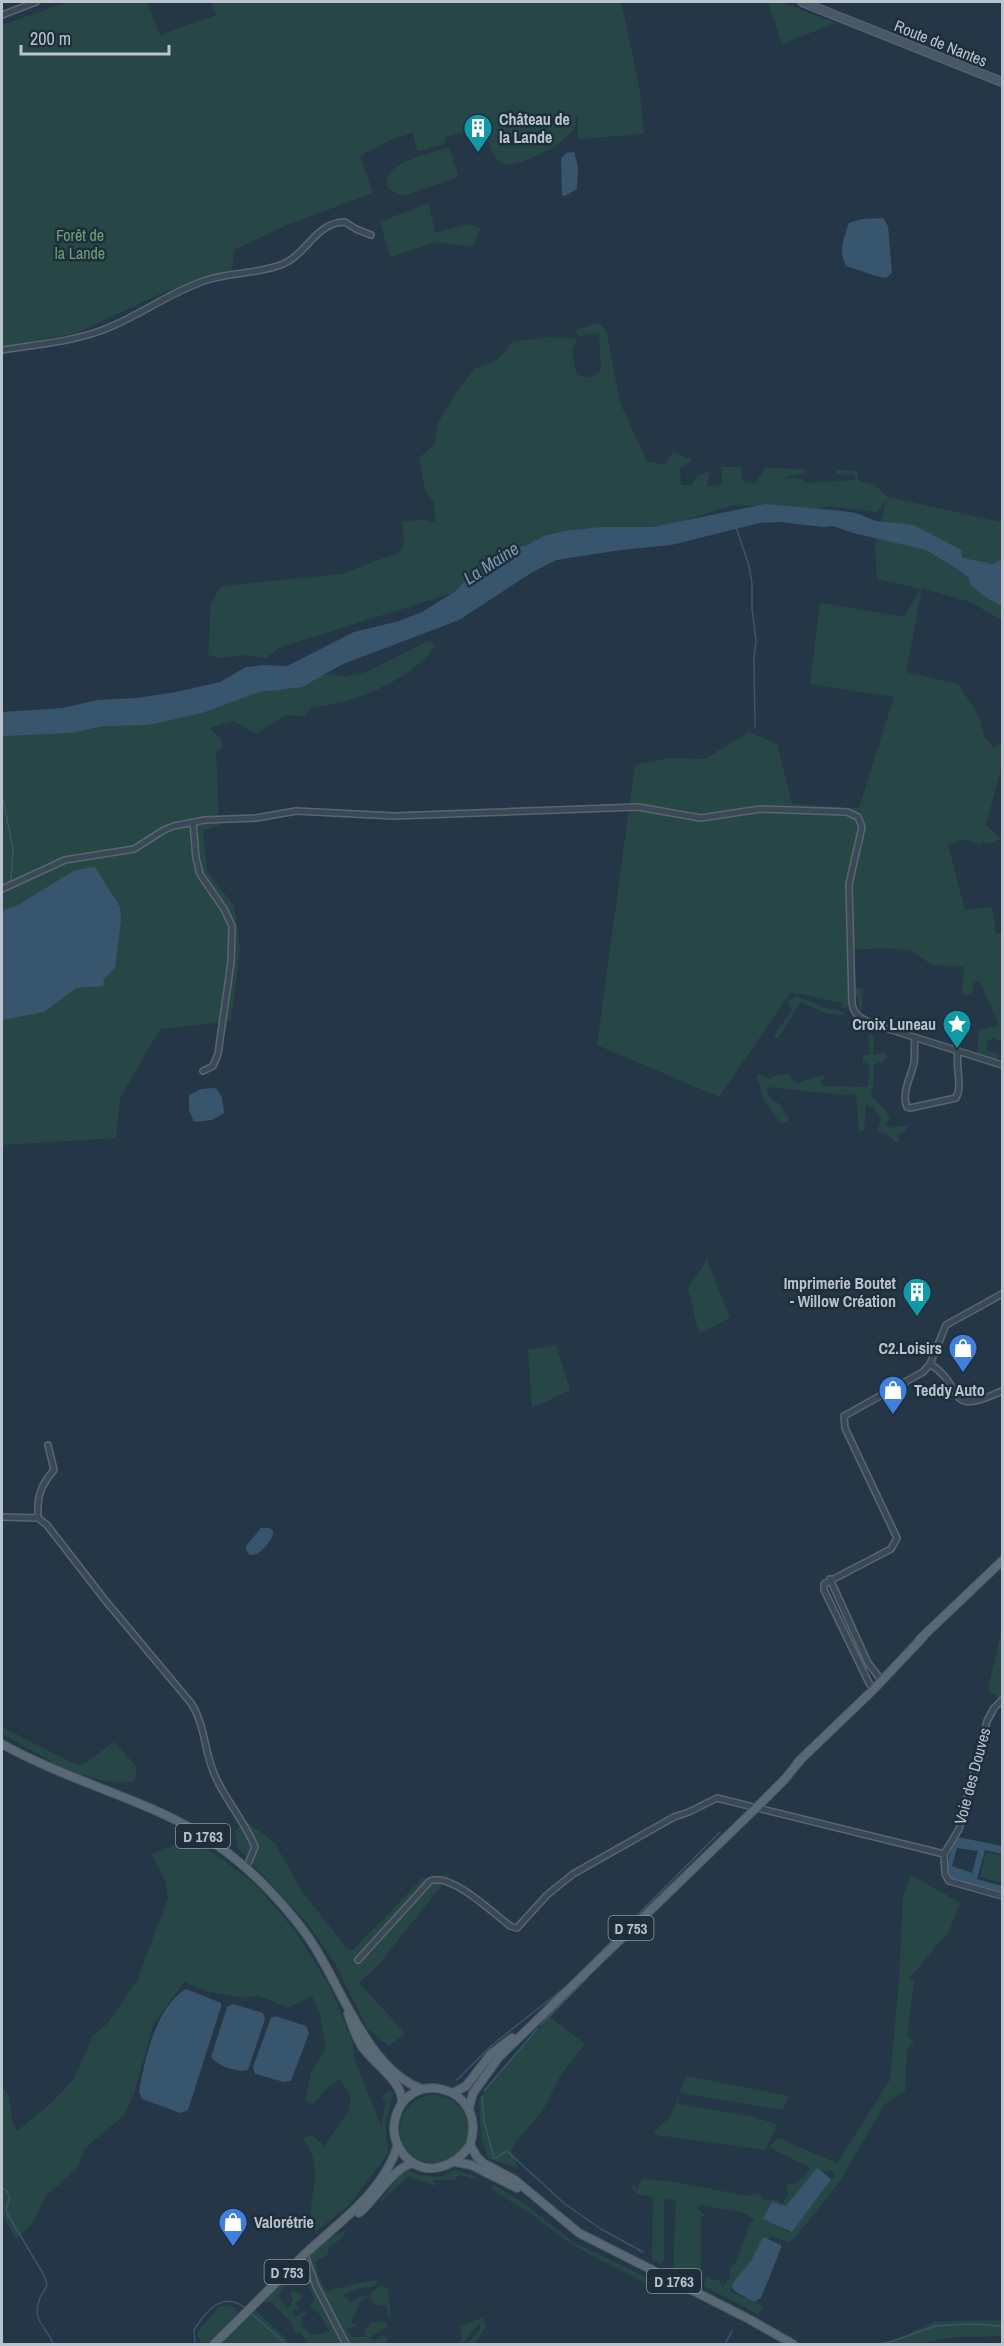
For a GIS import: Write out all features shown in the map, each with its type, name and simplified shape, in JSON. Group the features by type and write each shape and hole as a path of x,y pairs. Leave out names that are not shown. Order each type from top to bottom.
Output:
{"main road":[{"name":"Route de Nantes","path":"802,2 1002,82"},
{"name":"D 753","path":"961,1600 1002,1553"},
{"name":"D 753","path":"469,2108 473,2093 487,2072 516,2039 544,2015 922,1637 1002,1561"},
{"name":"D 753","path":"812,1748 870,1685 880,1679"},
{"name":"D 1763","path":"2,1744 74,1779 162,1814 194,1830 246,1868 293,1916 337,1985 373,2048 404,2080 422,2090"},
{"name":"D 1763","path":"337,1985 361,2044 396,2084 402,2096 402,2103"},
{"name":"D 753","path":"453,2093 466,2086 498,2048 544,2015"},
{"path":"444,2089 453,2093 469,2108 474,2121 474,2134 470,2145 463,2156 443,2167 432,2168 413,2163 398,2145 394,2125 396,2114 402,2103 411,2095 422,2090 444,2089"},
{"name":"D 753","path":"214,2344 375,2189 391,2164 398,2145"},
{"name":"D 1763","path":"470,2145 483,2163 515,2180 557,2217"},
{"name":"D 1763","path":"454,2162 471,2165 510,2183 579,2233 747,2318 793,2344"},
{"name":"D 753","path":"334,2229 372,2202 398,2169 413,2163"}],"street":[{"path":"2,15 36,2"},
{"path":"2,350 95,332 209,279 284,263 299,254 323,228 333,224 345,222 371,235"},
{"path":"2,889 65,860 134,849 164,830 193,822 264,817 304,811 394,816 638,807 701,818 759,809 847,812 858,817 862,826 849,884 853,1008 856,1014 868,1021 915,1038 1002,1065"},
{"path":"193,822 196,858 200,874 224,909 232,926 230,974 218,1054 213,1066 203,1071"},
{"path":"915,1038 914,1062 905,1100 907,1107 910,1108 956,1098 959,1091 958,1052"},
{"path":"870,1685 824,1590 824,1584 891,1549 897,1539 845,1428 844,1416 919,1376 930,1364 946,1325 1002,1294"},
{"path":"930,1364 944,1373 957,1396 964,1401 978,1402 1002,1391"},
{"path":"38,1518 38,1495 42,1485 54,1470 48,1445"},
{"path":"2,1517 38,1518 53,1532 105,1600 191,1703 200,1720 207,1758 216,1779 248,1830 255,1847 246,1868"},
{"path":"831,1580 868,1663 880,1679"},
{"name":"Voie des Douves","path":"944,1854 959,1829 987,1721 994,1708 1002,1700"},
{"path":"358,1960 430,1881 436,1878 454,1883 510,1926 517,1928 547,1895 573,1874 675,1817 717,1798 944,1854 945,1874 950,1881 1002,1896"},
{"path":"304,2255 324,2304 346,2344"}],"green space":[{"name":"Forêt de la Lande","path":"69,2 147,2 160,35 216,15 211,2 621,2 639,85 644,134 578,139 578,116 575,114 576,125 563,140 545,152 506,165 493,154 486,127 445,137 444,144 420,151 417,150 413,133 392,139 360,156 373,193 289,224 234,250 232,271 169,290 79,332 2,349 2,25"},
{"path":"768,2 781,2 835,23 782,44"},
{"path":"446,148 450,150 458,174 456,178 403,196 391,191 387,186 387,178 399,165"},
{"path":"429,203 435,233 468,224 480,228 473,247 435,242 390,257 380,222"},
{"path":"598,323 606,330 620,403 647,461 665,465 673,452 693,460 680,469 681,485 692,485 698,475 709,472 707,487 722,485 721,467 741,467 742,481 755,484 765,468 804,469 805,473 783,477 802,479 806,483 855,480 855,475 836,474 836,470 858,471 858,480 873,484 888,497 1000,522 1002,518 1002,620 970,602 922,588 906,672 958,684 980,718 984,737 993,747 1002,744 1002,765 986,825 1001,839 989,844 982,841 981,844 963,839 948,845 965,910 992,907 996,934 1002,932 1002,1037 1000,1041 992,1038 987,1042 987,1051 999,1054 998,1060 977,1055 979,1030 999,1025 980,982 973,981 973,991 967,996 962,992 964,967 932,965 912,951 885,948 848,950 848,987 863,989 862,1010 859,1011 857,996 848,996 848,1007 842,1008 842,1003 791,992 719,1097 597,1045 635,765 669,758 705,759 749,732 777,744 792,804 859,808 894,697 810,684 820,603 904,617 921,589 877,579 875,544 887,499 877,512 829,506 820,509 733,505 281,647 266,658 241,655 219,658 208,655 211,604 221,586 341,574 398,553 404,544 402,522 423,520 435,523 434,502 425,490 419,458 434,445 438,423 475,368 497,360 512,342 548,337 577,339 572,350 577,375 592,378 601,370 599,333 579,336 574,331"},
{"path":"426,642 432,642 435,647 424,659 396,680 379,689 344,701 312,707 304,716 286,715 256,734 234,721 209,728 221,738 223,747 217,751 216,748 219,826 203,830 207,871 234,906 240,948 231,1021 160,1029 120,1098 116,1138 3,1145 2,733 244,695 329,674 345,677 366,672"},
{"path":"796,996 823,1007 844,1012 844,1015 828,1014 801,1002 777,1039 774,1036 791,1011 788,1001"},
{"path":"868,1034 874,1036 873,1055 886,1052 887,1059 874,1065 871,1095 890,1118 885,1124 888,1128 908,1125 905,1131 897,1135 899,1141 895,1142 889,1135 877,1132 881,1119 874,1108 866,1105 864,1130 859,1131 856,1094 845,1095 766,1087 770,1099 778,1103 790,1120 781,1124 764,1100 757,1076 759,1074 770,1079 777,1075 788,1074 797,1083 822,1075 826,1079 820,1080 823,1086 868,1087 870,1066 863,1061 863,1056 870,1054"},
{"path":"707,1260 730,1318 699,1334 688,1288"},
{"path":"556,1345 570,1390 532,1408 528,1350"},
{"path":"1002,1628 1002,1695 999,1698 988,1690"},
{"path":"2,1727 77,1765 87,1762 114,1742 137,1767 134,1781 101,1780 65,1768 2,1733"},
{"path":"246,1821 274,1842 301,1890 347,1949 352,1951 423,1878 451,1874 378,1965 359,1983 405,2033 389,2046 367,2028 336,1965 308,1924 237,1847 235,1831"},
{"path":"190,1839 221,1858 257,1886 296,1932 330,1987 353,2043 354,2059 381,2126 386,2102 382,2097 388,2091 394,2092 385,2124 388,2154 349,2205 315,2232 311,2209 314,2164 311,2151 303,2138 313,2136 324,2146 349,2110 351,2096 340,2079 326,2089 314,2104 305,2101 311,2072 326,2049 320,2014 312,1996 287,2008 257,1996 243,1998 206,1991 184,1982 153,2025 134,2094 124,2115 84,2149 78,2167 45,2197 33,2223 16,2239 2,2213 2,2090 6,2090 8,2095 12,2121 17,2131 48,2106 74,2079 93,2035 106,2025 137,1981 168,1898 166,1883 152,1854"},
{"path":"986,1852 1002,1856 1002,1883 980,1877"},
{"path":"911,1875 960,1903 949,1931 908,1980 914,1979 907,2036 914,2042 907,2050 905,2091 885,2104 840,2181 795,2238 788,2242 771,2236 762,2245 751,2267 730,2291 763,2306 758,2314 704,2286 706,2277 720,2281 722,2288 730,2277 730,2266 736,2263 750,2223 755,2219 742,2212 700,2205 698,2209 706,2216 701,2217 701,2285 673,2269 676,2200 664,2199 664,2261 661,2264 652,2259 653,2197 637,2194 632,2187 633,2184 637,2190 642,2179 675,2182 747,2196 758,2193 765,2201 781,2201 768,2217 789,2233 822,2184 835,2176 832,2170 816,2173 786,2209 781,2205 789,2193 786,2188 787,2184 797,2183 811,2168 769,2147 778,2138 837,2163 890,2080 899,1980 903,1896"},
{"path":"550,2017 585,2044 560,2076 543,2110 511,2150 518,2169 488,2158 481,2138 479,2099 504,2067"},
{"path":"686,2076 789,2096 783,2110 680,2093 678,2104 749,2116 777,2124 766,2150 657,2135 654,2132 669,2118"},
{"path":"427,2095 441,2095 453,2100 463,2110 468,2129 463,2148 453,2158 441,2163 427,2163 415,2158 405,2148 400,2136 400,2122 405,2110 415,2100"},
{"path":"409,2170 419,2175 440,2177 456,2170 475,2176 476,2179 460,2175 453,2180 433,2180 436,2186 408,2177 379,2203 398,2177"},
{"path":"494,2185 522,2202 575,2243 656,2282 653,2287 572,2245 527,2211 491,2189"},
{"path":"347,2230 342,2238 328,2248 328,2254 315,2262 319,2277 326,2291 372,2280 377,2281 375,2286 357,2289 343,2295 350,2302 362,2296 371,2297 370,2293 381,2286 388,2289 391,2318 389,2319 386,2306 375,2304 368,2297 359,2302 351,2323 357,2325 347,2330 352,2337 365,2337 365,2330 372,2322 384,2321 388,2326 369,2338 375,2341 383,2336 388,2337 386,2344 308,2344 301,2333 294,2332 292,2323 271,2302 263,2303 265,2298 284,2283 287,2284 278,2296 288,2309 293,2299 290,2293 294,2291 301,2294 302,2298 295,2303 299,2308 292,2311 295,2316 308,2311 302,2318 301,2325 310,2334 317,2335 329,2331 317,2310 314,2311 310,2306 315,2300 305,2277 298,2282 288,2278 288,2275 329,2237"},
{"path":"226,2305 235,2308 238,2313 207,2344 202,2344 197,2335 198,2331 219,2307"},
{"path":"255,2310 291,2344 222,2344"},
{"path":"482,2318 486,2327 474,2344 468,2344 481,2327 479,2324 462,2344 459,2342 462,2339 460,2326"},
{"path":"1002,2321 1002,2336 953,2337 916,2344 875,2344 897,2339 934,2322"}],"water":[{"path":"574,152 578,166 577,189 565,196 562,195 561,158 566,153"},
{"path":"883,218 888,226 892,273 886,278 846,266 842,249 849,223 861,219"},
{"path":"765,504 856,513 876,521 914,525 961,550 962,558 992,565 998,562 1002,564 1002,606 985,597 971,585 969,578 956,568 926,550 833,526 780,522 759,523 671,545 556,560 531,573 459,620 343,664 302,687 259,692 202,713 148,725 104,726 70,733 2,736 2,712 63,708 97,700 137,698 176,692 220,682 246,667 287,666 354,632 399,621 422,612 456,591 465,581 498,565 521,546 544,536 564,531 602,527 653,527"},
{"path":"95,867 120,907 121,921 115,968 104,979 103,986 76,988 44,1012 2,1020 2,911 18,905 75,870"},
{"path":"216,1088 222,1097 224,1113 212,1120 194,1122 189,1110 189,1095 201,1089"},
{"path":"261,1528 272,1530 272,1538 261,1551 250,1555 246,1546"},
{"path":"958,1837 1002,1846 1002,1854 985,1850 977,1879 1002,1886 1002,1892 949,1878 948,1861","holes":["957,1848 978,1851 972,1873 952,1866"]},
{"path":"186,1989 221,2003 221,2007 188,2110 181,2113 142,2099 139,2091 149,2049 160,2020 176,1997"},
{"path":"233,2004 263,2013 265,2019 248,2070 228,2068 211,2057 227,2007"},
{"path":"275,2016 306,2026 309,2033 291,2081 284,2082 255,2074 253,2067 271,2018"},
{"path":"817,2168 831,2179 792,2232 763,2219 772,2202 786,2206"},
{"path":"763,2237 781,2245 781,2248 761,2298 754,2302 733,2290 732,2284 751,2261"}],"waterway":[{"path":"736,527 749,566 752,584 756,640 755,727"},
{"path":"992,565 1002,560"},
{"path":"2,795 13,848 11,881"},
{"path":"457,2080 492,2045 568,1985 720,1832"},
{"path":"541,2025 586,1979"},
{"path":"484,2091 538,2028"},
{"path":"482,2097 484,2121 494,2158 507,2151 565,2204 601,2229 643,2252"},
{"path":"2,2189 6,2190 10,2197 6,2209 8,2215 44,2275 47,2285 40,2298 37,2313 53,2344"},
{"path":"195,2344 194,2330 216,2305 229,2301 245,2308"},
{"path":"251,2313 286,2344"},
{"path":"884,2344 936,2326 970,2324 1002,2326"},
{"path":"725,2344 732,2331"}],"place":[{"name":"Château de la Lande","path":"478,154"},
{"name":"Croix Luneau","path":"957,1050"},
{"name":"Imprimerie Boutet - Willow Création","path":"917,1318"},
{"name":"C2.Loisirs","path":"963,1374"},
{"name":"Teddy Auto","path":"893,1416"},
{"name":"Valorétrie","path":"233,2248"}],"water label":[{"name":"La Maine","path":"491,563"}]}
